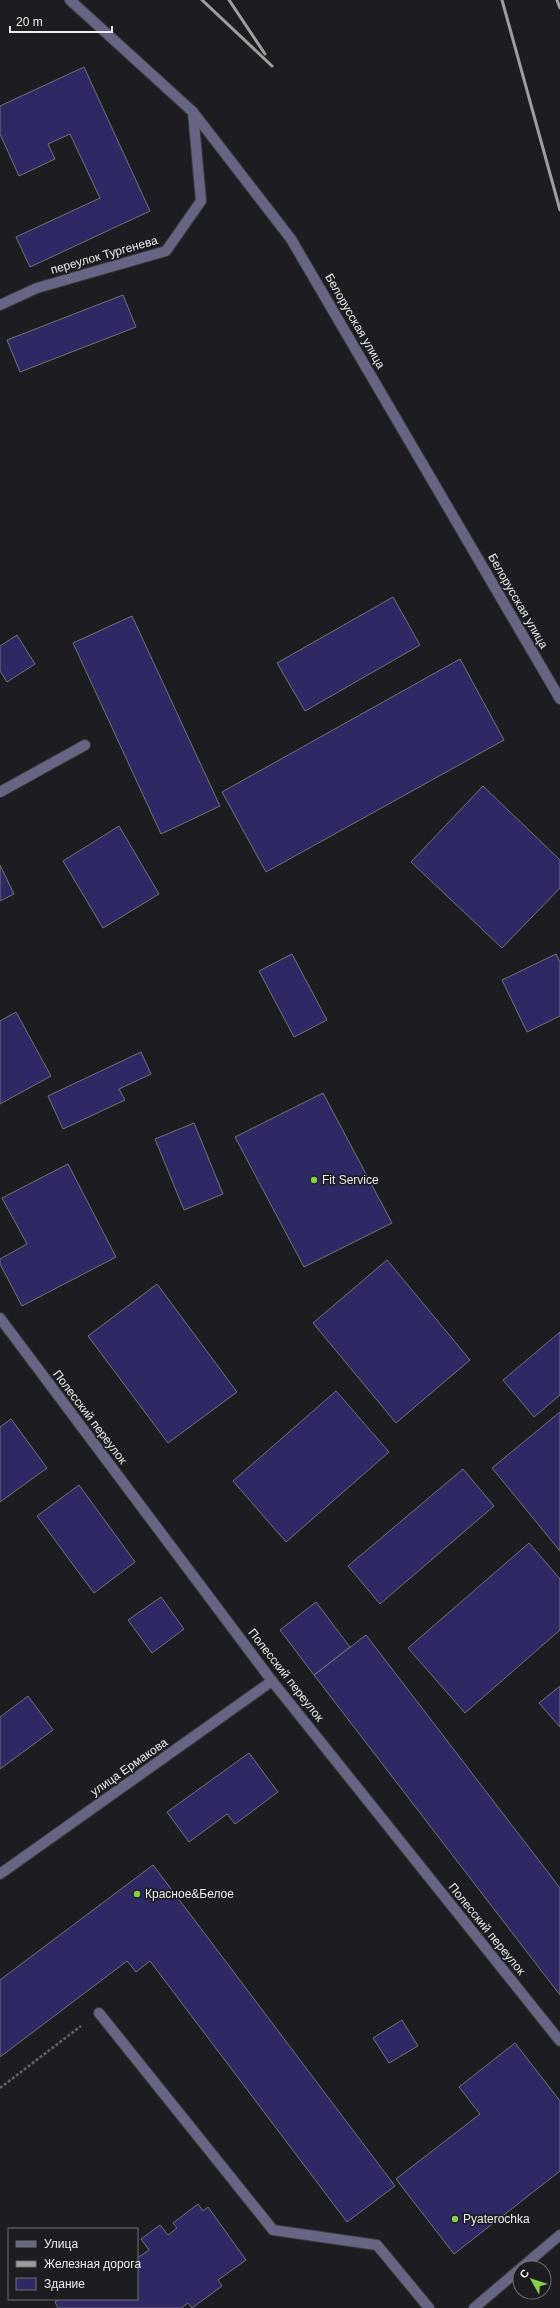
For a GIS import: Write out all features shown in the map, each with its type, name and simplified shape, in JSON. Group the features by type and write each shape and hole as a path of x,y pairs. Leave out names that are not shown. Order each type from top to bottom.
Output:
{"street":[{"name":"Белорусская улица","path":"70,0 192,112 291,239 560,699"},
{"name":"переулок Тургенева","path":"0,305 37,288 166,251 201,200 192,112"},
{"path":"0,792 85,745"},
{"name":"Полесский переулок","path":"0,1318 272,1681 560,2041"},
{"name":"улица Ермакова","path":"0,1874 272,1681"},
{"path":"99,2013 273,2230 378,2245 429,2308"},
{"path":"530,2260 560,2235"},
{"path":"474,2308 512,2275"}],"path":[{"path":"0,2088 99,2013"}],"building":[{"path":"84,67 150,211 30,267 16,237 100,198 70,134 48,144 55,159 19,176 0,134 0,106"},
{"path":"123,295 136,327 20,372 7,340"},
{"path":"393,597 420,645 305,711 277,663"},
{"path":"132,616 220,806 161,834 73,643"},
{"path":"17,635 35,664 7,682 0,671 0,646"},
{"path":"460,659 504,740 266,872 222,792"},
{"path":"483,786 560,860 560,888 502,948 411,862"},
{"path":"119,826 159,894 103,928 63,861"},
{"path":"0,865 14,894 0,901"},
{"path":"292,954 327,1020 294,1037 259,971"},
{"path":"556,954 560,962 560,1016 527,1032 502,980"},
{"path":"16,1012 51,1076 0,1104 0,1021"},
{"path":"141,1052 151,1074 119,1089 125,1100 63,1129 48,1096"},
{"name":"Fit Service","path":"323,1093 392,1223 304,1267 235,1137"},
{"path":"194,1123 223,1194 184,1210 155,1139"},
{"path":"68,1164 116,1257 22,1306 0,1264 0,1259 27,1244 2,1198"},
{"path":"387,1260 470,1360 396,1423 313,1323"},
{"path":"157,1284 237,1392 168,1443 88,1336"},
{"path":"560,1332 560,1395 534,1417 503,1380"},
{"path":"336,1391 389,1452 286,1542 233,1481"},
{"path":"560,1412 560,1551 492,1468"},
{"path":"11,1419 47,1468 0,1502 0,1427"},
{"path":"463,1469 494,1506 380,1604 348,1566"},
{"path":"79,1485 135,1562 94,1593 37,1516"},
{"path":"529,1543 560,1579 560,1630 465,1713 408,1648"},
{"path":"161,1597 184,1629 152,1653 128,1620"},
{"path":"316,1602 350,1647 314,1675 280,1630"},
{"path":"366,1635 560,1888 560,1995 314,1675"},
{"path":"560,1686 560,1727 539,1703"},
{"path":"28,1696 53,1730 0,1769 0,1717"},
{"path":"249,1753 278,1792 235,1824 227,1814 189,1842 167,1812"},
{"path":"153,1865 395,2186 347,2222 150,1961 136,1972 127,1961 0,2057 0,1980"},
{"path":"402,2020 418,2046 389,2063 373,2038"},
{"path":"515,2043 560,2101 560,2171 454,2254 396,2179 480,2114 459,2087"},
{"path":"198,2204 203,2211 208,2207 246,2260 218,2280 222,2286 192,2308 188,2303 181,2308 58,2308 55,2302 58,2300 138,2300 138,2257 149,2250 141,2239 160,2225 168,2235 177,2228 173,2223"}],"railway":[{"path":"202,0 272,66"},
{"path":"229,0 265,54"},
{"path":"502,0 560,210"},
{"path":"557,0 560,8"}],"place":[{"name":"Fit Service","path":"314,1180"},
{"name":"Красное&Белое","path":"137,1894"},
{"name":"Pyaterochka","path":"455,2219"}]}
